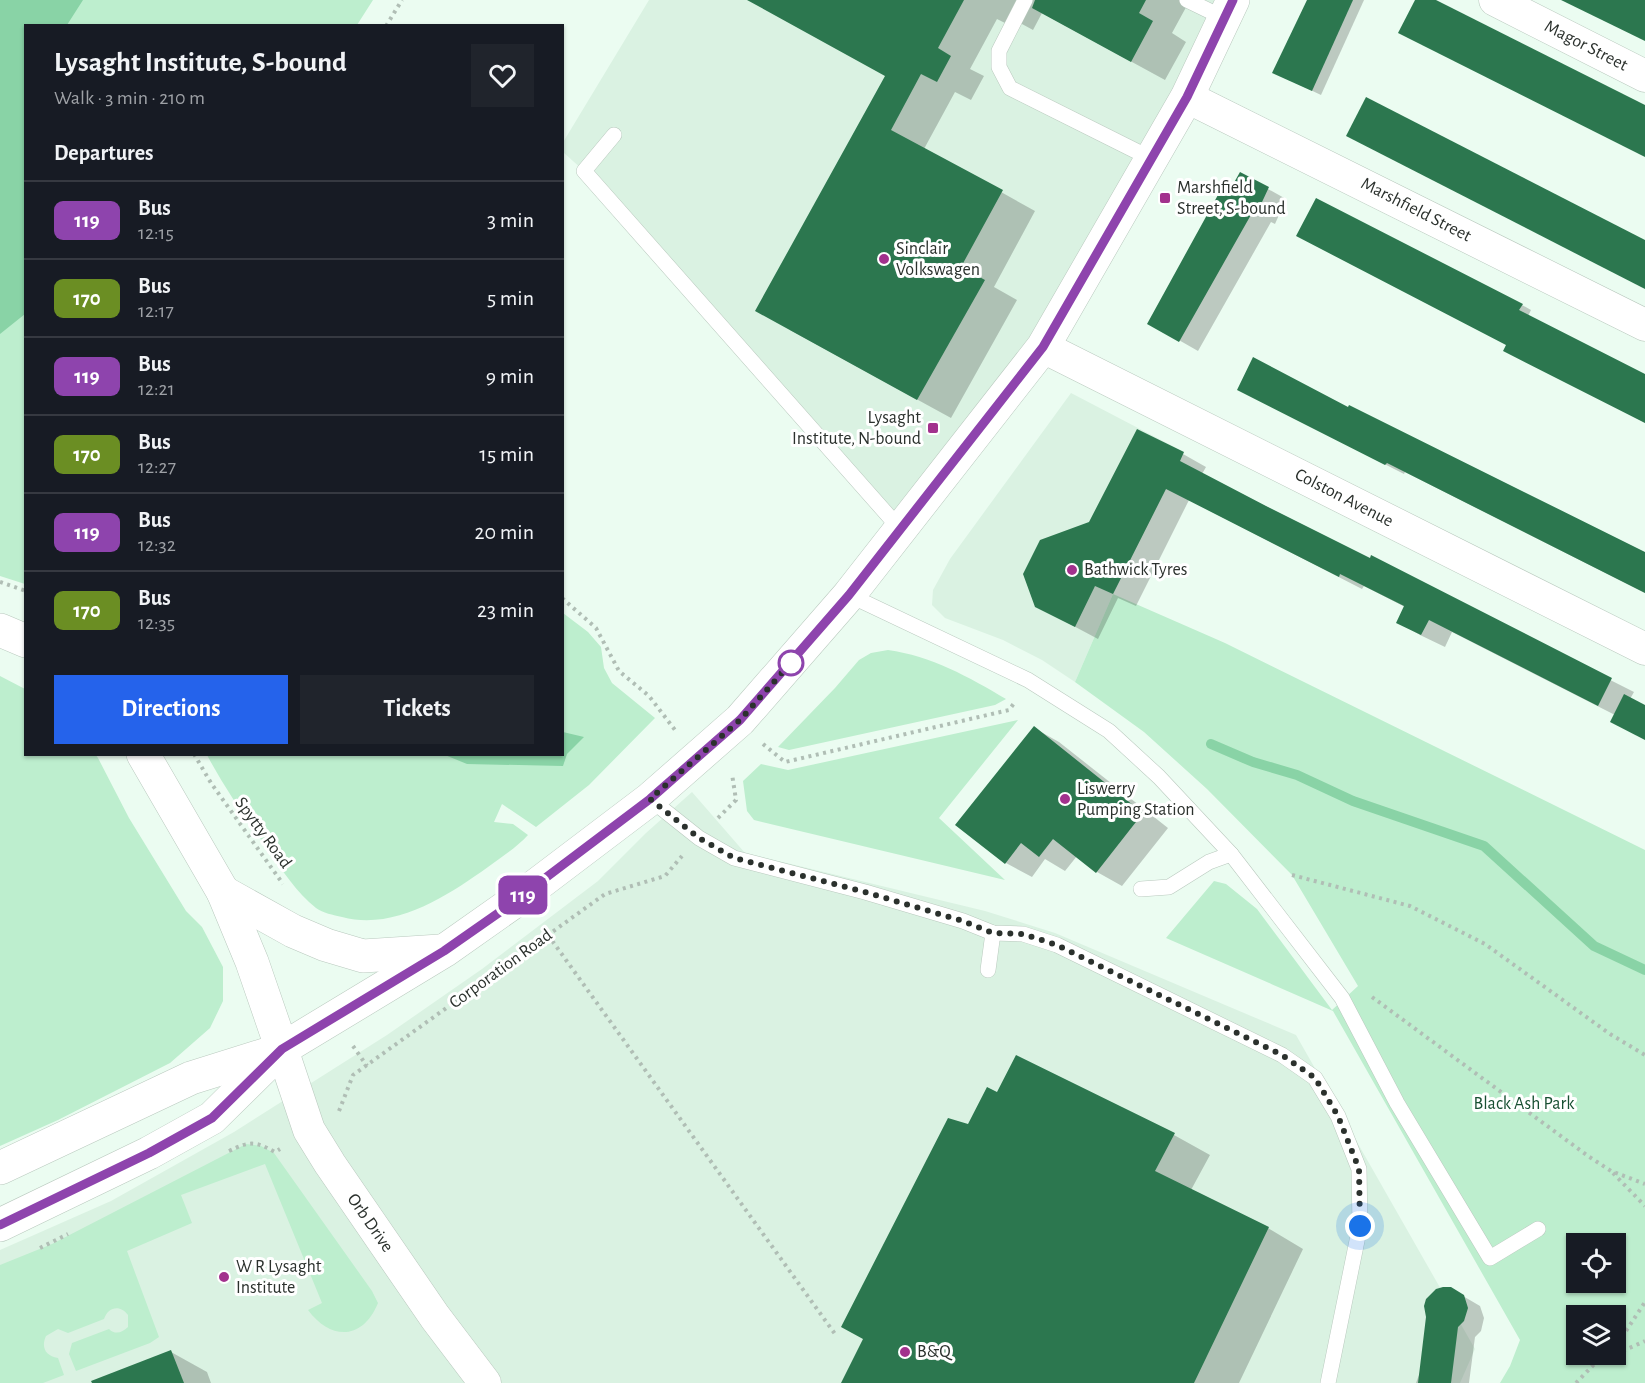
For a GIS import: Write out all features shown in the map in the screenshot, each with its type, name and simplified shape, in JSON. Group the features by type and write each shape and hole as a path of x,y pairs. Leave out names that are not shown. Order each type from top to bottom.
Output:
{"street":[{"name":"Magor Street","path":"1495,0 1645,76"},
{"path":"0,1225 149,1153 212,1118 282,1049 444,951 559,869 660,789 740,720 849,595 1043,347 1187,97 1228,9"},
{"name":"Marshfield Street","path":"1187,97 1645,325"},
{"name":"Colston Avenue","path":"1043,347 1645,649"},
{"path":"0,630 24,640"},
{"path":"144,756 223,892 252,962 282,1049"},
{"path":"223,892 293,930 326,945 363,956 444,951"},
{"path":"0,1168 191,1078 282,1049"},
{"name":"Orb Drive","path":"282,1049 309,1130 435,1317 485,1383"}],"lane":[{"path":"1024,0 999,51 999,67 1010,88 1152,159"},
{"path":"1187,0 1228,9"},
{"path":"614,135 584,171 901,530"},
{"path":"849,595 1028,680 1109,731 1159,777 1231,854 1342,998 1397,1103 1490,1258 1538,1229"},
{"path":"660,789 699,838 734,858 876,895 963,921 993,933 1023,934 1057,945 1282,1055 1315,1078 1338,1116 1359,1169 1360,1226 1328,1383"},
{"path":"1141,889 1168,887 1209,862 1231,854"},
{"path":"987,970 993,933"}],"path":[{"path":"387,24 402,0"},
{"path":"0,582 24,590"},
{"path":"564,600 596,628 619,671 649,696 675,730"},
{"path":"757,754 766,747"},
{"name":"Spytty Road","path":"196,756 211,783 285,887"},
{"path":"729,807 736,800 731,775 740,768"},
{"name":"Corporation Road","path":"339,1111 353,1075 605,894 665,876 673,867"},
{"path":"1292,875 1410,906 1485,944 1610,1034 1645,1055"},
{"path":"548,935 835,1334"},
{"path":"360,1056 367,1066"},
{"path":"1611,1171 1645,1206"},
{"path":"1626,1331 1645,1302"},
{"path":"1626,1349 1645,1341"},
{"path":"1576,1383 1593,1365"}],"shaded area":[{"path":"0,0 83,0 68,24 24,24 24,315 0,334"},
{"path":"649,0 1233,0 1152,159 901,530 584,171 564,153 564,141"},
{"path":"1071,393 1184,452 1113,594 1075,682 1042,660 1003,640 945,618 932,605 933,590 950,559"},
{"path":"564,732 584,737 567,754 563,766 467,764 447,756 564,756"},
{"path":"692,792 745,853 985,911 1055,933 1296,1035 1475,1349 1460,1383 0,1383 0,1250 111,1201 234,1132 387,1035 482,969 598,881 646,833"}],"green space":[{"path":"0,0 373,0 358,24 24,24 24,584 0,576"},
{"name":"Black Ash Park","path":"1113,594 1225,643 1645,850 1645,1383 1500,1383 1510,1366 1520,1340 1333,1011 1166,938 1214,881 1226,884 1257,909 1332,1010 1358,986 1292,875 1207,789 1144,732 1075,682"},
{"path":"564,614 588,632 601,647 604,668 612,683 655,718 589,785 536,827 502,804 494,822 513,824 528,835 514,848 438,899 401,915 381,919 362,920 342,917 316,908 302,895 285,873 221,780 208,756 564,756"},
{"path":"888,650 934,662 964,675 1006,699 995,705 789,750 778,747 859,660 871,653"},
{"path":"0,676 24,688 24,756 96,756 98,758 129,818 186,911 202,927 223,967 223,1001 210,1028 170,1063 58,1120 0,1146"},
{"path":"1018,720 939,818 1005,880 754,820 747,811 743,781 761,764 788,770"},
{"path":"246,1144 261,1146 274,1153 372,1291 378,1303 364,1324 355,1330 336,1331 317,1320 308,1310 322,1303 265,1164 181,1195 192,1223 127,1251 159,1337 150,1343 76,1371 69,1354 72,1343 109,1329 119,1332 128,1327 128,1315 121,1309 114,1308 104,1319 68,1333 58,1329 46,1336 45,1350 58,1358 64,1375 43,1383 0,1383 0,1265 52,1244"}],"building":[{"path":"747,0 964,0 938,48 951,56 937,82 921,74 891,130 1003,190 961,267 985,280 917,400 755,311 885,76"},
{"path":"1035,0 1146,0 1139,13 1153,21 1131,62 1032,8"},
{"path":"1307,0 1353,0 1312,91 1272,73"},
{"path":"1415,0 1436,0 1645,105 1645,157 1398,33"},
{"path":"1561,0 1645,0 1645,41"},
{"path":"1366,97 1645,240 1645,289 1346,136"},
{"path":"1240,172 1269,187 1256,215 1252,213 1179,342 1147,324 1224,184 1231,188"},
{"path":"1316,198 1523,304 1519,310 1645,374 1645,423 1503,351 1506,345 1296,236"},
{"path":"1253,357 1348,407 1349,405 1645,552 1645,593 1237,390"},
{"path":"1137,429 1184,452 1180,461 1612,678 1598,706 1429,620 1421,635 1396,623 1404,606 1340,574 1339,577 1166,489 1113,594 1095,586 1075,627 1035,607 1023,574 1040,540 1089,522"},
{"path":"1624,694 1645,705 1645,740 1610,722"},
{"name":"Liswerry Pumping Station","path":"1034,726 1143,813 1096,873 1053,839 1039,857 1021,843 1005,864 955,825"},
{"path":"1016,1055 1175,1133 1155,1171 1269,1227 1194,1383 841,1383 863,1339 841,1327 948,1118 968,1124 987,1087 997,1092"},
{"path":"1451,1287 1464,1295 1468,1308 1464,1321 1458,1327 1451,1383 1418,1383 1426,1317 1424,1306 1426,1299 1436,1289"},
{"path":"171,1350 184,1383 92,1383 91,1381"}],"waterway":[{"path":"1211,744 1253,762 1297,775 1353,801 1484,846 1594,946 1645,970"}],"bus line":[{"name":"119","path":"0,1225 149,1153 212,1118 282,1049 444,951 507,907 650,799 740,720 849,595 1043,347 1187,97 1233,0"}],"place":[{"name":"Marshfield Street, S-bound","path":"1165,198"},
{"name":"Sinclair Volkswagen","path":"884,259"},
{"name":"Lysaght Institute, N-bound","path":"933,428"},
{"name":"Bathwick Tyres","path":"1072,570"},
{"name":"Liswerry Pumping Station","path":"1065,799"},
{"name":"W R Lysaght Institute","path":"224,1277"},
{"name":"B&Q","path":"905,1352"}],"route":[{"path":"791,663 797,656 740,720 650,799 699,838 734,858 865,892 963,921 993,933 1023,934 1057,945 1282,1055 1315,1078 1338,1116 1359,1169 1360,1226"}]}
